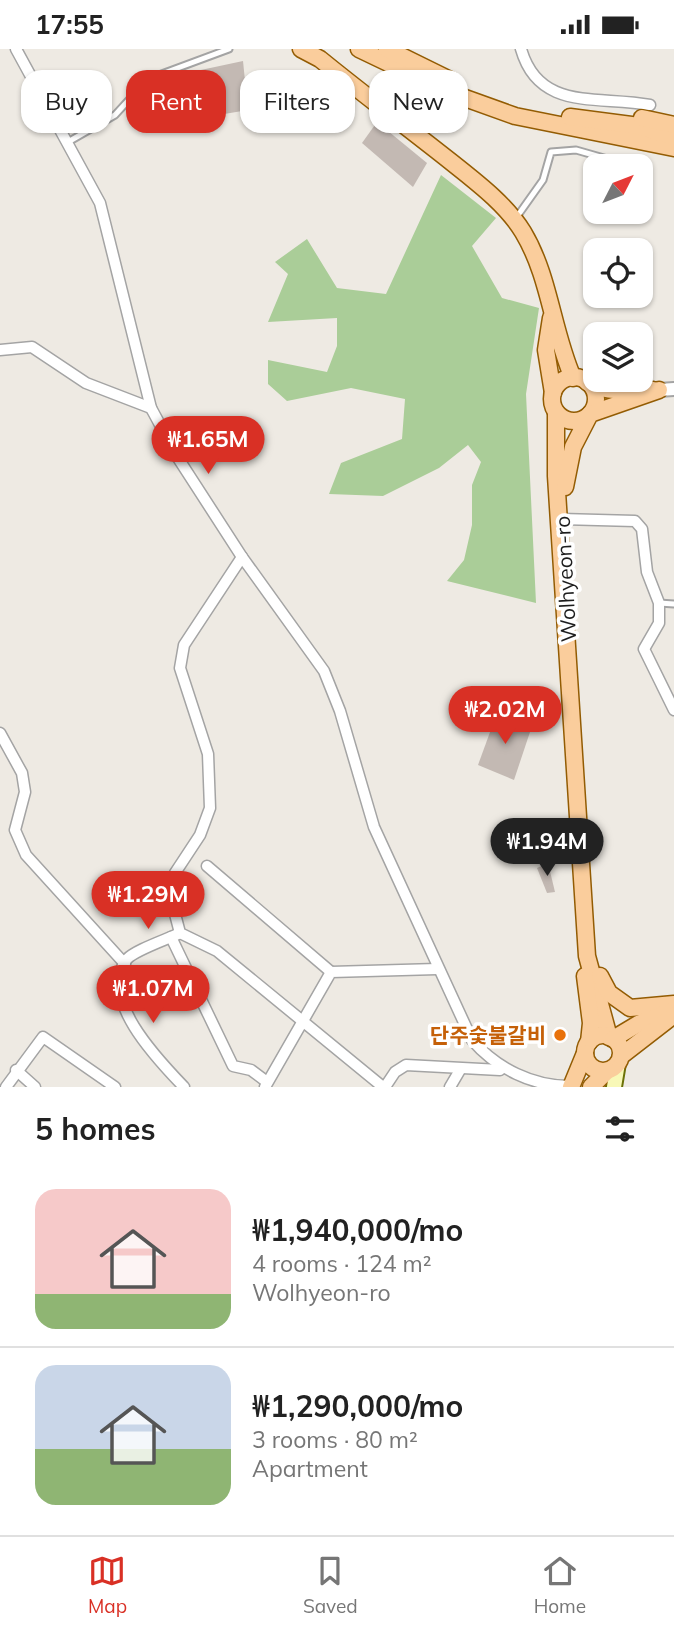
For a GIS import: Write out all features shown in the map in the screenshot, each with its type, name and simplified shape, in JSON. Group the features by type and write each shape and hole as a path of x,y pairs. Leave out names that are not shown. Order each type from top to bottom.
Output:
{"main road":[{"path":"301,49 320,59 450,161 500,204 514,221 538,263 548,289 552,316 580,380 596,401 573,447 566,469 565,489 560,495"},
{"path":"359,49 451,93 515,116 583,124 639,126 674,137"},
{"path":"387,49 450,81 500,100 674,148"},
{"path":"583,124 626,117 674,125"},
{"path":"583,124 674,159"},
{"path":"552,316 546,350 556,412 556,476 560,495"},
{"path":"553,393 561,382 580,380 604,392 625,388 666,390"},
{"path":"556,412 573,421 666,390"},
{"name":"Wolhyeon-ro","path":"560,495 587,956 611,1038"},
{"path":"587,956 609,993 630,1008 674,1004"},
{"path":"571,1086 587,1048 591,1023 584,968 587,956"},
{"path":"611,1038 674,1010"},
{"path":"591,1087 674,1015"},
{"path":"587,1048 598,1036 611,1038 619,1045 613,1069 614,1087"},
{"path":"587,1048 592,1067 613,1069"}],"street":[{"path":"16,49 100,203 151,408 178,458 242,557 324,671 340,711 374,827 437,969 472,1041 490,1061 503,1070"},
{"path":"521,49 525,64 538,83 566,97 622,99 650,110"},
{"path":"0,351 32,347 86,383 151,408"},
{"path":"561,519 635,520 642,529 647,572 659,603 659,623 644,649 674,710"},
{"path":"242,557 184,645 180,668 208,754 210,808 200,835 175,873 170,895 176,935 233,1066 250,1070 266,1085 331,972"},
{"path":"0,733 22,773 25,792 15,830 26,855 125,964"},
{"path":"207,866 331,972 437,969"},
{"path":"184,1087 155,1057 123,1007 118,978 128,957 176,935 217,951 384,1087 395,1072 406,1065 460,1070 503,1070 559,1087 571,1086"},
{"path":"6,1087 43,1037 115,1087"},
{"path":"16,1070 35,1087"},
{"path":"450,1087 460,1070"}],"lane":[{"path":"68,142 115,115 148,79 229,49"},
{"path":"514,221 543,180 551,152 576,149 593,154"},
{"path":"659,603 674,604"}],"green space":[{"path":"441,175 496,218 472,246 502,298 539,308 526,394 536,603 447,581 464,560 472,525 472,485 481,462 468,445 439,468 383,496 329,494 341,463 402,439 405,399 351,388 287,401 268,384 268,360 327,372 337,346 337,318 268,322 288,274 275,262 307,239 337,288 386,294"}],"building":[{"path":"243,61 244,70 240,70 240,111 226,114 226,70 201,70"},
{"path":"369,133 390,133 427,163 413,187 362,143"},
{"path":"497,713 520,717 530,732 514,780 478,765"},
{"path":"548,863 555,892 547,893 537,868"}],"place":[{"name":"단주숯불갈비","path":"560,1035"}]}
